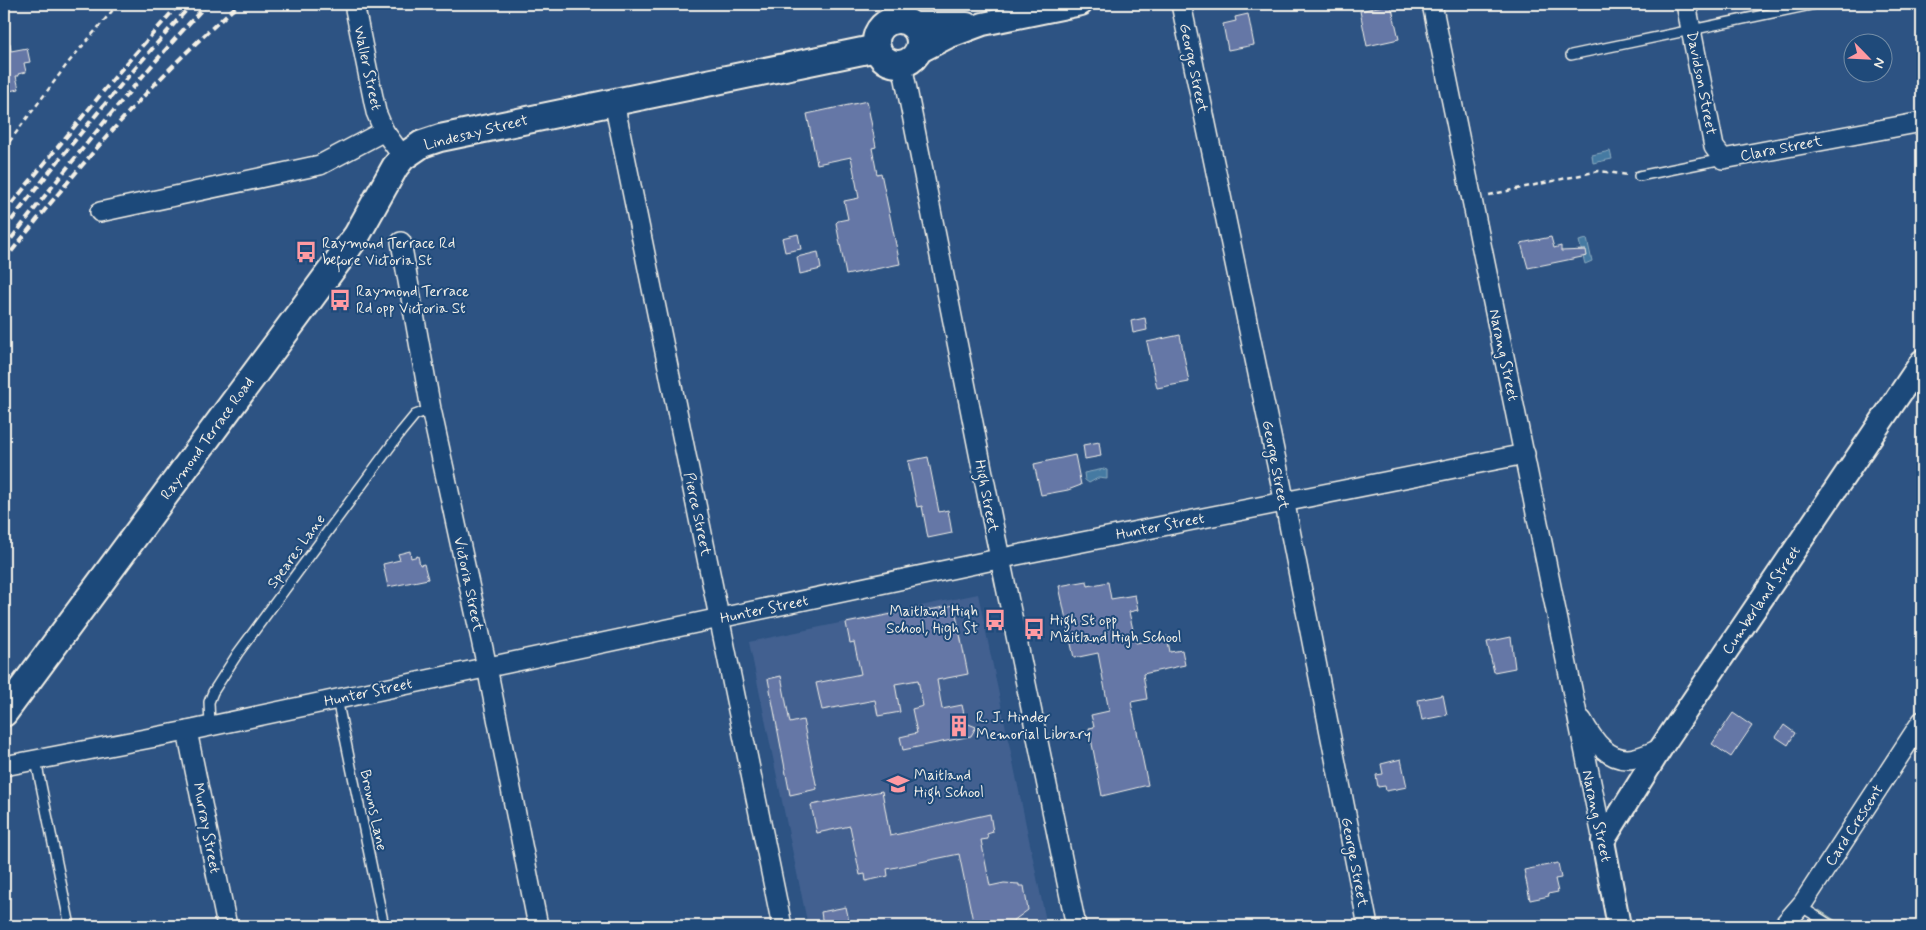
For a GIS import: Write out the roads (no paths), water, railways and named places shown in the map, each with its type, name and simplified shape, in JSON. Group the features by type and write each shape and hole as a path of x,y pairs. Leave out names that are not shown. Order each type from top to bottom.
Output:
{"main road":[{"path":"898,16 918,32 920,43 910,59 891,63 886,61 877,48 878,33 884,25 898,16"},
{"name":"Lindesay Street","path":"403,157 418,146 440,138 877,48"},
{"name":"Raymond Terrace Road","path":"4,713 344,253 366,220 395,167 403,157"}],"street":[{"name":"Waller Street","path":"354,4 376,112 384,131"},
{"path":"910,59 948,37 983,24 1081,4"},
{"name":"George Street","path":"1181,4 1284,502 1368,926"},
{"name":"Narang Street","path":"1432,4 1525,454 1619,926"},
{"name":"Davidson Street","path":"1686,4 1714,147 1723,159"},
{"path":"898,16 983,24"},
{"name":"High Street","path":"910,59 1000,558 1076,926"},
{"name":"Pierce Street","path":"614,102 782,926"},
{"name":"Clara Street","path":"1723,159 1922,122"},
{"path":"100,212 320,165 384,131 403,157"},
{"name":"Victoria Street","path":"401,242 431,409 487,667 538,926"},
{"name":"Cumberland Street","path":"1602,841 1661,748 1922,361"},
{"name":"Hunter Street","path":"4,766 210,726 1000,558 1525,454"},
{"name":"Narang Street","path":"1574,706 1594,741 1609,754 1634,759 1661,748"},
{"name":"Card Crescent","path":"1783,926 1800,906 1922,721"},
{"name":"Murray Street","path":"187,730 227,926"}],"lane":[{"path":"1571,54 1816,4"},
{"name":"Clara Street","path":"1639,176 1723,159"},
{"name":"Speares Lane","path":"210,726 209,702 213,692 238,653 401,432 414,416 431,409"},
{"name":"Browns Lane","path":"337,699 384,926"},
{"path":"36,761 70,926"},
{"path":"1800,906 1832,926"}],"railway":[{"path":"4,213 119,72 179,4"},
{"path":"4,230 96,115 192,4"},
{"path":"4,248 128,93 207,4"},
{"path":"4,261 87,160 145,95 175,63 239,4"}],"place":[{"name":"Raymond Terrace Rd before Victoria St","path":"306,252"},
{"name":"Raymond Terrace Rd opp Victoria St","path":"340,300"},
{"name":"Maitland High School, High St","path":"995,620"},
{"name":"High St opp Maitland High School","path":"1034,629"},
{"name":"R. J. Hinder Memorial Library","path":"959,726"},
{"name":"Maitland High School","path":"898,784"}]}
